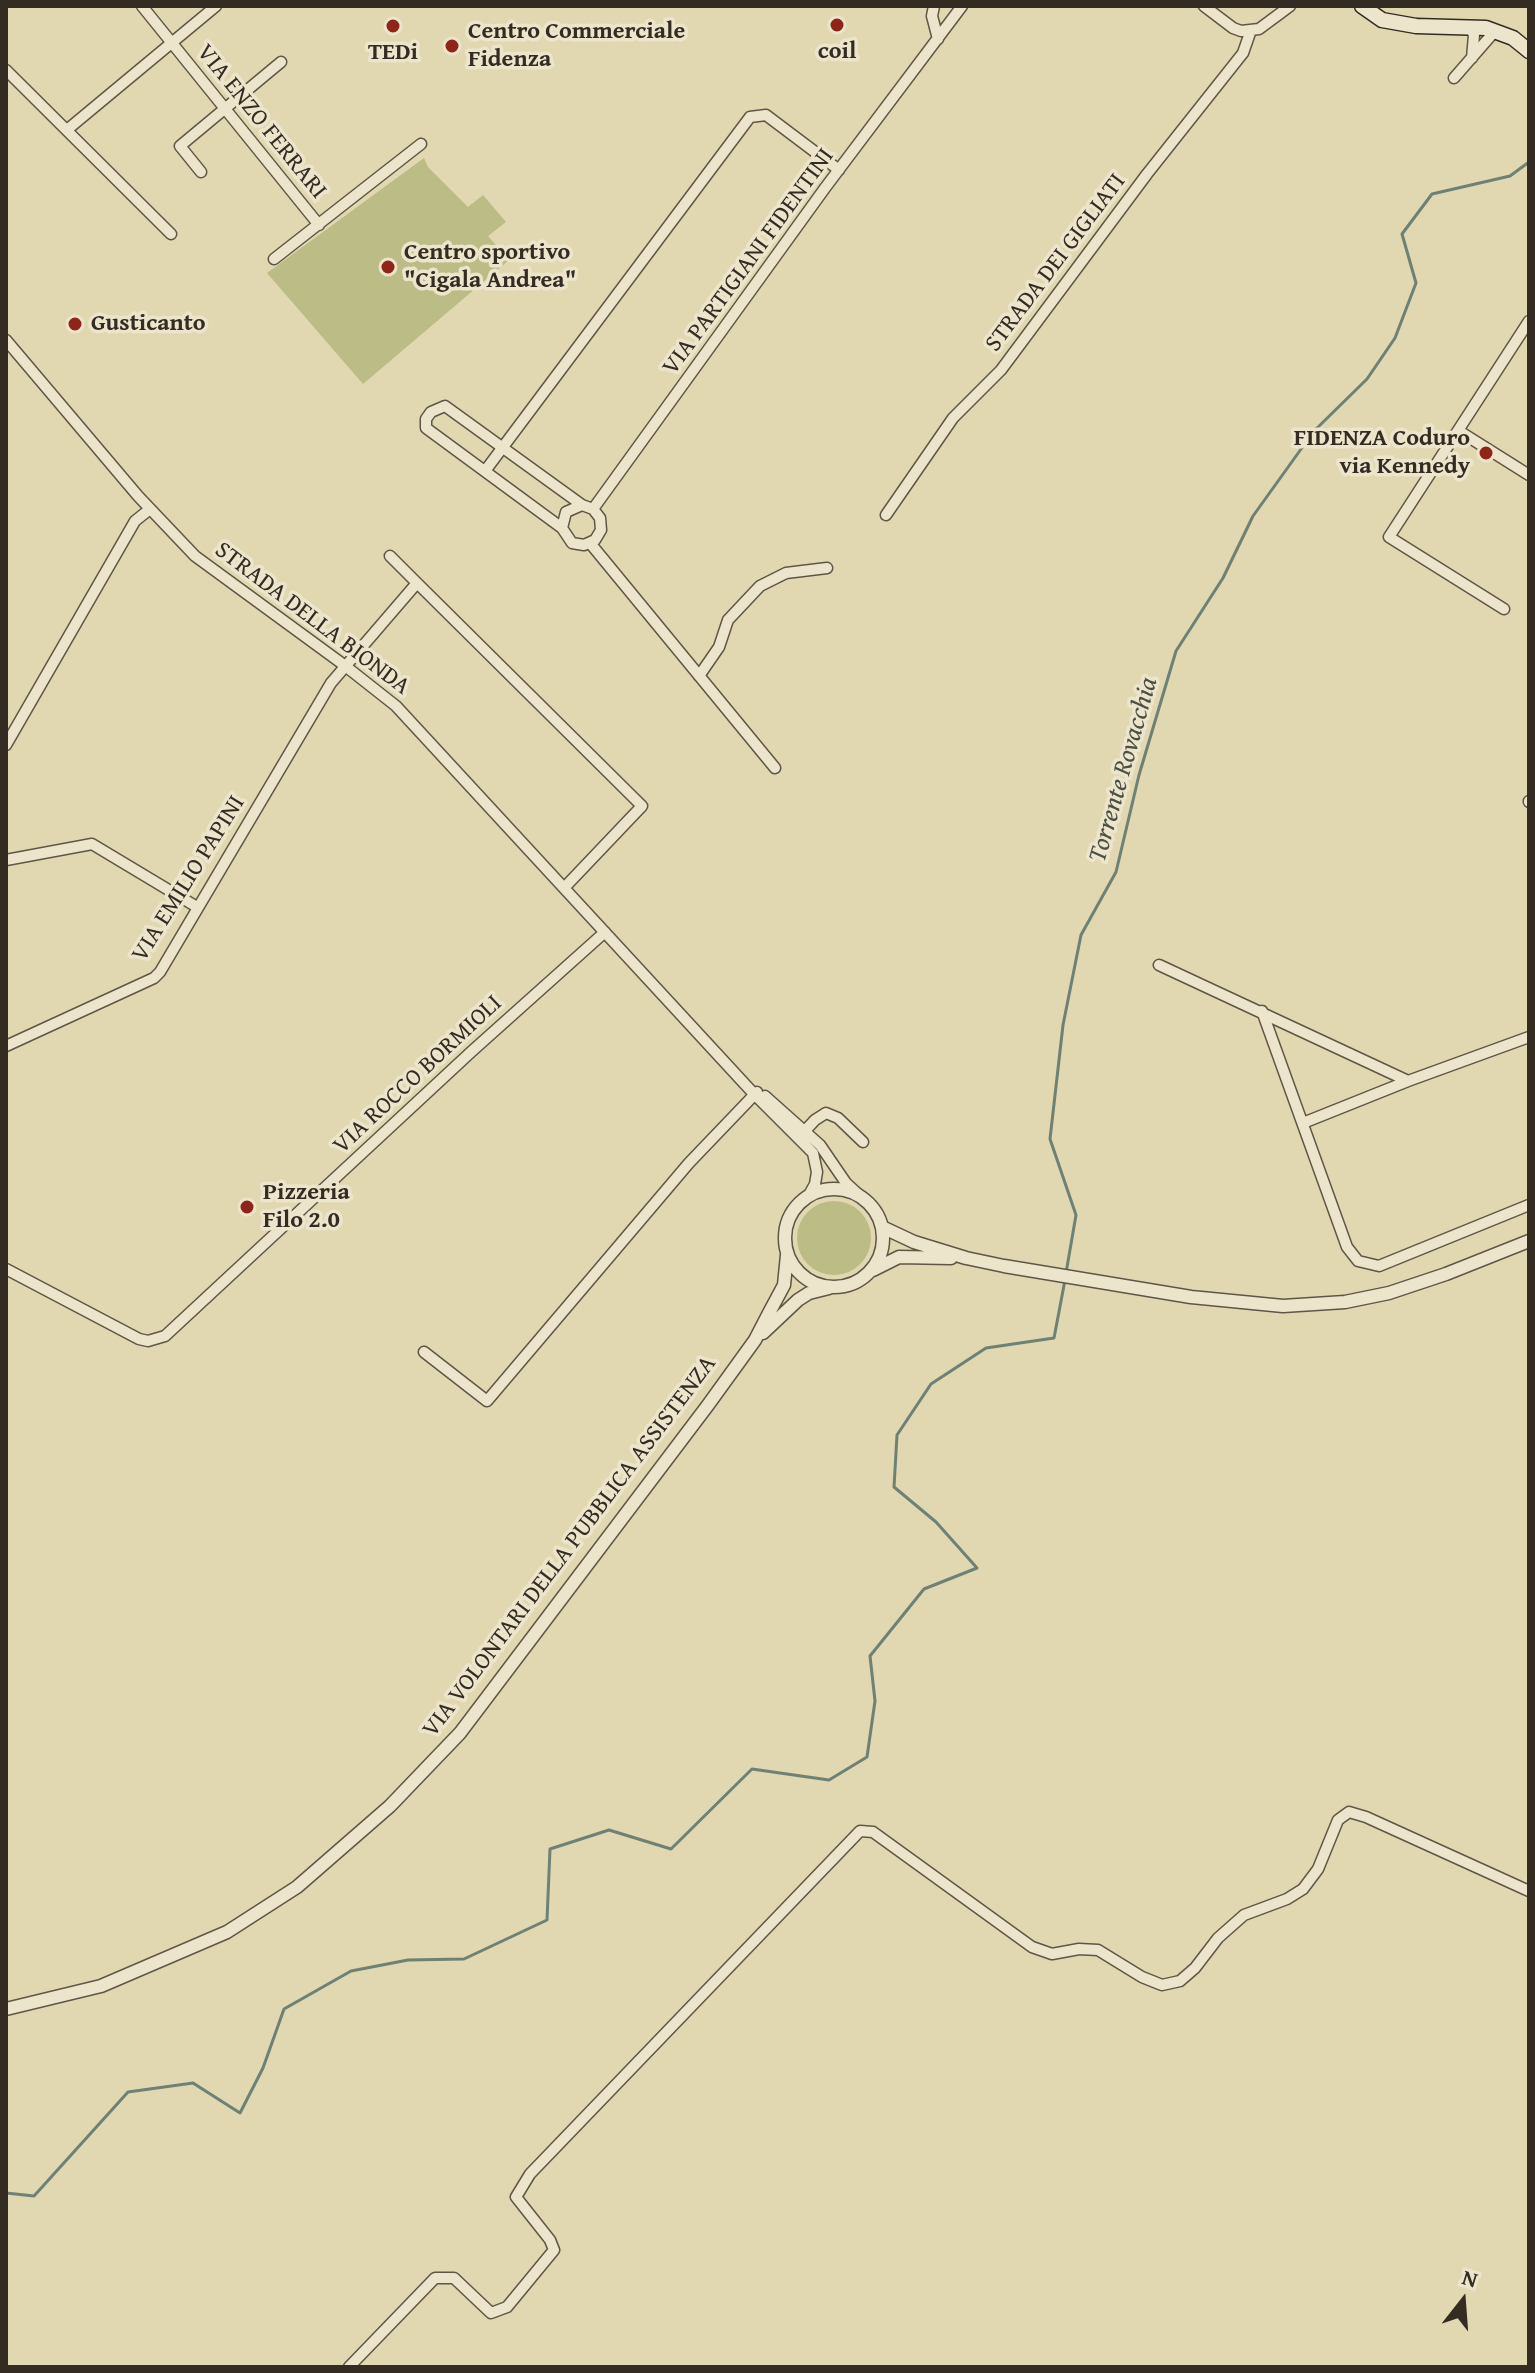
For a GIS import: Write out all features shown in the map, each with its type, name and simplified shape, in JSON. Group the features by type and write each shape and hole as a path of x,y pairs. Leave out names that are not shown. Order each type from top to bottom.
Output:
{"main road":[{"path":"1362,6 1373,16 1416,26 1470,27 1495,31 1513,38 1529,51"},
{"path":"1378,6 1388,20"}],"street":[{"name":"VIA ENZO FERRARI","path":"142,6 319,225"},
{"path":"68,129 216,6"},
{"path":"934,6 932,16 938,39"},
{"name":"VIA PARTIGIANI FIDENTINI","path":"587,507 962,6"},
{"path":"1204,6 1233,28 1251,30 1271,22 1290,6"},
{"path":"1470,27 1475,43 1472,60"},
{"name":"STRADA DEI GIGLIATI","path":"886,515 953,418 1001,370 1147,174 1243,53 1251,30"},
{"path":"1454,78 1495,31"},
{"path":"201,172 180,146 281,62"},
{"path":"6,70 171,234"},
{"path":"485,471 750,117 766,115 839,170"},
{"path":"274,259 421,144"},
{"path":"1504,609 1389,537 1529,321"},
{"name":"STRADA DELLA BIONDA","path":"6,340 150,509 195,556 396,706 730,1067 801,1135 817,1165 815,1184 809,1195"},
{"path":"445,406 503,449 587,507 601,524 598,535 590,543 572,543 562,528 426,428 426,419 431,412 445,406"},
{"path":"1459,431 1529,475"},
{"path":"562,528 566,512 587,507"},
{"path":"6,745 135,521 150,509"},
{"path":"590,543 775,768"},
{"path":"390,556 642,806 564,888"},
{"path":"699,676 719,647 728,620 760,586 786,573 827,568"},
{"name":"VIA EMILIO PAPINI","path":"6,1046 154,978 160,972 331,683 417,583"},
{"path":"6,860 92,844 197,907"},
{"name":"VIA ROCCO BORMIOLI","path":"6,1269 139,1339 148,1341 165,1336 605,932"},
{"path":"1159,965 1408,1081"},
{"path":"1262,1011 1347,1247 1358,1261 1379,1266 1529,1205"},
{"path":"1303,1123 1529,1037"},
{"path":"424,1352 487,1401 689,1163 756,1092"},
{"path":"801,1135 821,1115 830,1114 863,1142"},
{"name":"STRADA DELLA BIONDA","path":"801,1135 820,1145 846,1183 859,1195"},
{"path":"869,1273 879,1260 883,1243 882,1227 869,1203 859,1195 834,1188 809,1195 798,1204 785,1228 787,1255 794,1268 818,1285 833,1287 856,1282 899,1257 966,1258"},
{"path":"882,1227 914,1242 1004,1266 1238,1303 1283,1306 1345,1302 1389,1293 1529,1241"},
{"name":"VIA VOLONTARI DELLA PUBBLICA ASSISTENZA","path":"6,2009 101,1986 227,1932 297,1887 390,1806 460,1733 755,1340 784,1285 787,1255"},
{"name":"VIA VOLONTARI DELLA PUBBLICA ASSISTENZA","path":"755,1340 798,1300 820,1289 833,1287"},
{"path":"349,2367 435,2278 454,2278 491,2313 507,2307 554,2250 550,2240 516,2197 530,2174 860,1831 873,1832 1032,1947 1052,1954 1079,1949 1098,1950 1142,1977 1162,1985 1180,1981 1195,1968 1218,1938 1244,1915 1287,1899 1303,1889 1318,1869 1338,1820 1349,1812 1529,1891"}],"green space":[{"name":"Centro sportivo \"Cigala Andrea\"","path":"424,158 428,167 468,207 483,195 506,222 488,236 509,260 363,384 267,273"},
{"path":"834,1201 855,1207 865,1217 871,1238 865,1259 855,1269 834,1275 813,1269 803,1259 797,1238 803,1217 813,1207"}],"waterway":[{"name":"Torrente Rovacchia","path":"1066,1273 1076,1215 1050,1139 1063,1025 1081,935 1116,872 1139,775 1176,651 1223,578 1253,516 1314,431 1367,379 1395,338 1416,283 1402,234 1432,194 1510,176 1529,162"},
{"name":"Torrente Rovacchia","path":"6,2193 34,2196 128,2092 193,2083 240,2113 263,2068 284,2009 351,1971 408,1960 464,1959 547,1920 550,1849 609,1830 671,1849 752,1769 829,1780 867,1757 875,1701 870,1656 924,1589 977,1568 936,1522 894,1487 897,1435 931,1384 986,1348 1054,1338 1065,1280"}],"place":[{"name":"coil","path":"837,25"},
{"name":"TEDi","path":"393,26"},
{"name":"Centro Commerciale Fidenza","path":"452,46"},
{"name":"Centro sportivo \"Cigala Andrea\"","path":"388,267"},
{"name":"Gusticanto","path":"75,324"},
{"name":"FIDENZA Coduro via Kennedy","path":"1486,453"},
{"name":"Pizzeria Filo 2.0","path":"247,1207"}]}
